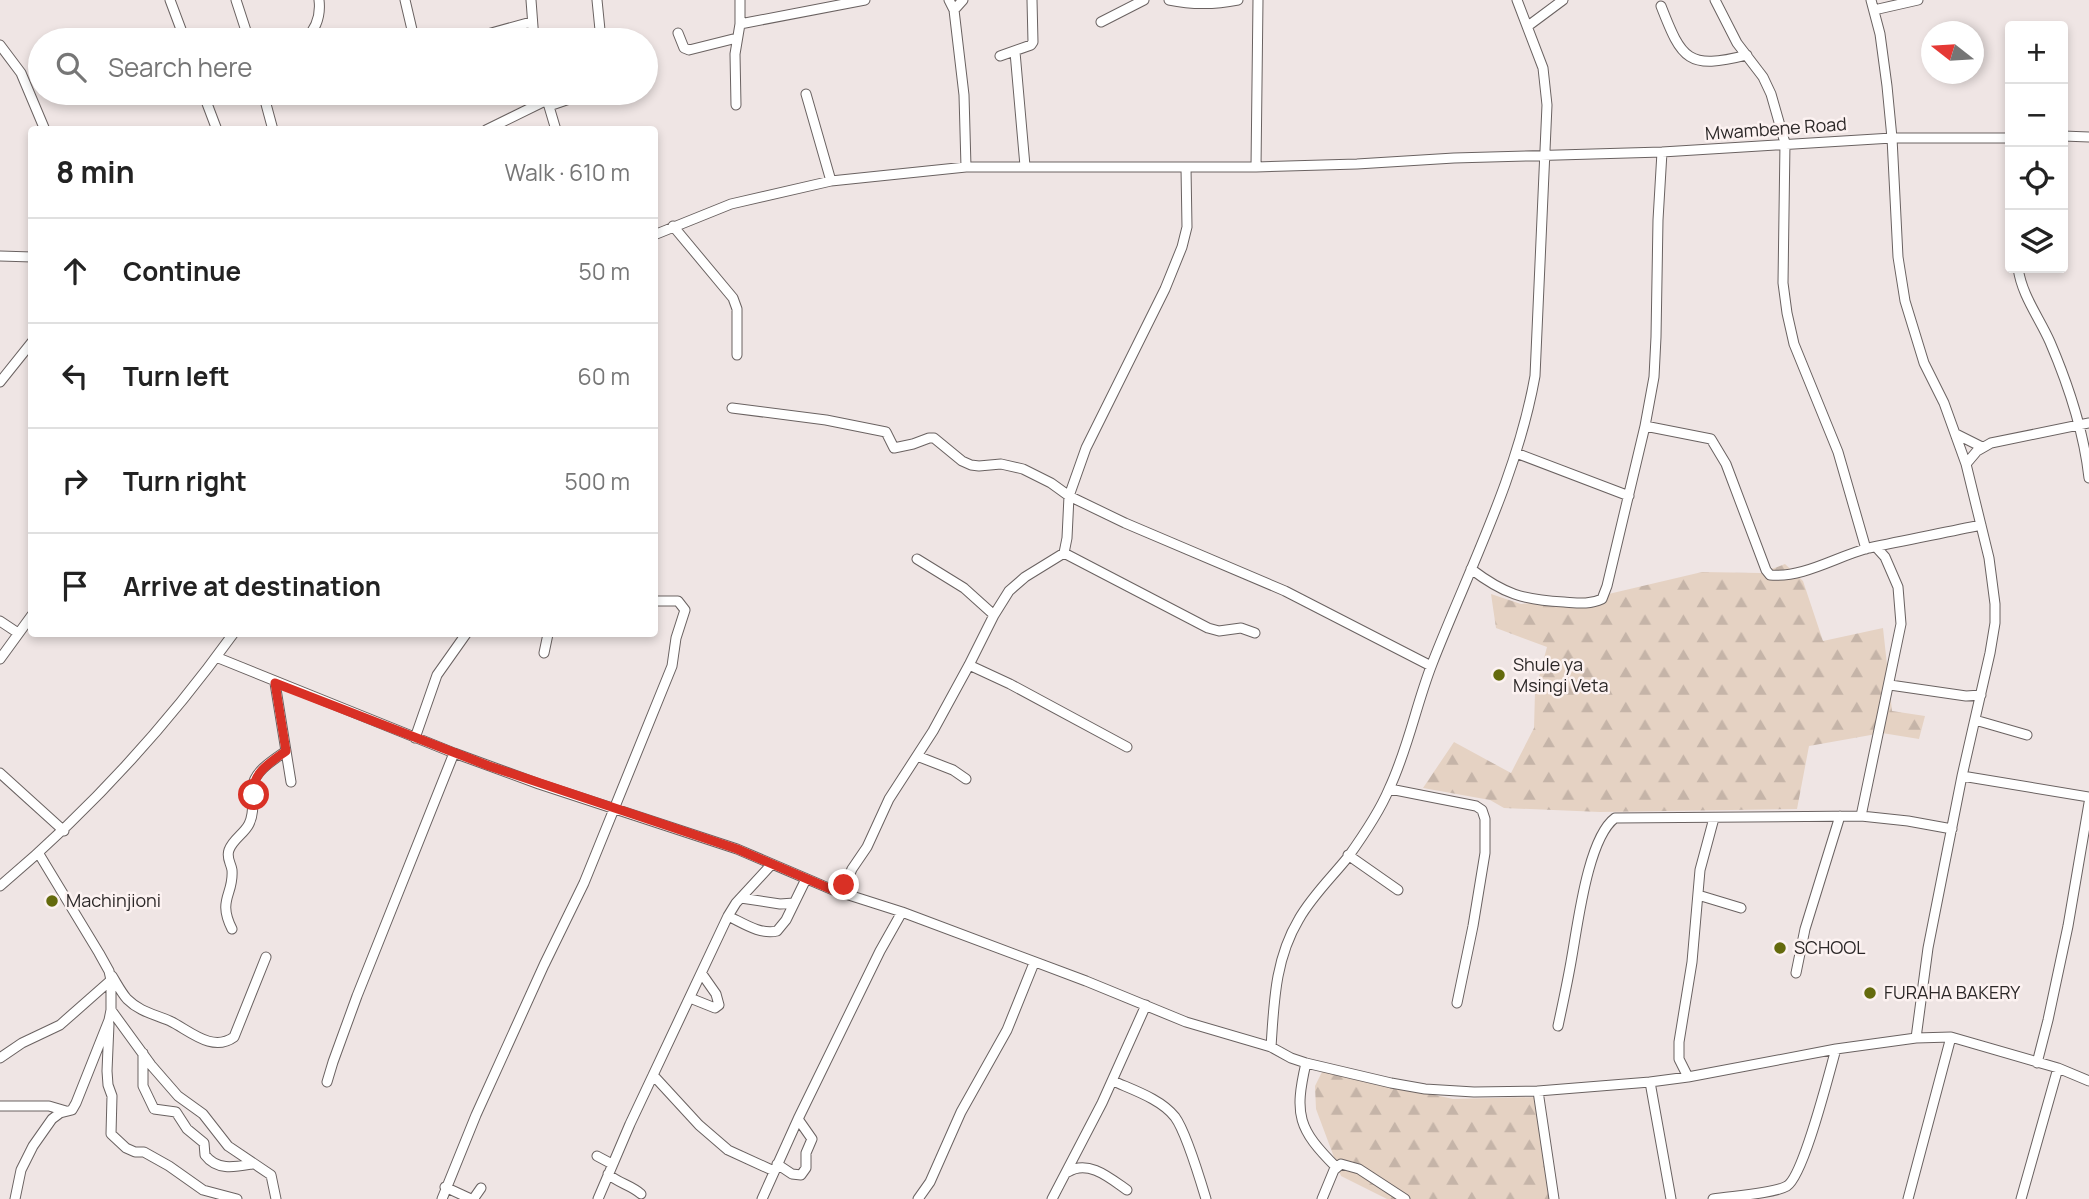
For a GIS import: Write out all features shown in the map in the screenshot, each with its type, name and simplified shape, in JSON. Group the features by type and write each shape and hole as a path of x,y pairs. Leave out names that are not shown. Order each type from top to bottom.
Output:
{"street":[{"path":"170,0 180,28"},
{"path":"236,0 245,28"},
{"path":"313,28 320,10 319,0"},
{"path":"405,0 412,28"},
{"path":"531,0 532,28"},
{"path":"597,0 600,28"},
{"path":"736,105 735,54 740,24 740,0"},
{"path":"740,24 865,0"},
{"path":"949,0 954,10 964,95 965,167"},
{"path":"954,10 963,0"},
{"path":"1000,56 1015,52 1033,42 1032,0"},
{"path":"1101,22 1144,0"},
{"path":"1169,0 1193,5 1212,5 1238,0"},
{"path":"1256,167 1258,0"},
{"path":"1271,1047 1274,992 1287,944 1306,908 1348,855 1390,789 1431,666 1507,481 1528,415 1535,376 1547,105 1539,54 1517,0"},
{"path":"1528,26 1563,0"},
{"path":"1715,0 1737,43 1763,77 1771,94 1785,144 1783,284 1798,356 1838,452 1871,548 1885,557 1898,587 1901,624 1861,816"},
{"path":"1871,0 1884,60 1892,138 1898,257 1905,301 1924,363 1944,403 1966,464 1993,587 1995,622 1928,948 1916,1038"},
{"path":"1874,10 1918,0"},
{"path":"1661,6 1678,45 1686,54 1711,63 1747,55"},
{"path":"509,28 531,22"},
{"path":"678,33 684,48 689,50 737,38"},
{"path":"0,45 21,73 28,90"},
{"path":"1015,52 1026,166"},
{"path":"806,94 831,181"},
{"path":"34,105 43,126"},
{"path":"208,105 215,126"},
{"path":"267,105 272,126"},
{"path":"494,126 537,105"},
{"path":"548,105 554,126"},
{"path":"2068,136 2089,137"},
{"name":"Mwambene Road","path":"658,233 731,204 831,181 965,167 1256,167 1662,152 1892,138 2005,138"},
{"path":"1471,569 1497,587 1515,596 1532,600 1591,604 1602,599 1629,496 1654,377 1662,152"},
{"path":"842,892 889,799 917,756 1009,591 1025,577 1064,552 1069,496 1086,448 1165,289 1182,247 1187,228 1186,168"},
{"path":"673,226 733,299 737,309 737,355"},
{"path":"0,256 28,257"},
{"path":"2019,273 2023,291 2058,361 2078,425 2089,478"},
{"path":"0,382 28,347"},
{"path":"732,408 826,420 886,432 894,448 934,438 971,465 1009,464 1038,476 1069,496 1125,523 1285,591 1431,666"},
{"path":"1966,464 1982,447 2089,423"},
{"path":"1645,426 1711,439 1726,464 1770,575 1810,568 1871,548 1981,525"},
{"path":"1956,434 1982,447"},
{"path":"1516,453 1629,496"},
{"path":"1064,552 1208,628 1219,631 1241,628 1255,633"},
{"path":"917,559 964,589 994,615"},
{"path":"442,1199 476,1115 584,883 672,666 676,638 685,610 678,601 658,601"},
{"path":"0,659 28,620"},
{"path":"0,621 18,633"},
{"path":"0,886 64,831 137,753 191,691 231,637"},
{"path":"415,738 437,674 464,637"},
{"path":"544,653 547,637"},
{"path":"216,657 454,753 737,849 806,879 1086,981 1186,1022 1271,1047 1306,1063 1391,1083 1425,1089 1474,1092 1538,1091 1650,1082 1836,1049 1916,1038 1951,1037 2058,1068 2089,1082"},
{"path":"969,664 1031,694 1127,747"},
{"path":"275,683 291,782"},
{"path":"1890,684 1966,696 1980,695"},
{"path":"1975,720 2027,735"},
{"path":"232,929 227,920 225,904 232,879 228,851 249,824 254,781 260,772 286,751"},
{"path":"327,1082 357,996 454,753"},
{"path":"917,756 953,770 966,779"},
{"path":"0,773 64,831"},
{"path":"1962,776 2089,797"},
{"path":"1390,789 1476,806 1482,810 1485,819 1481,886 1457,1003"},
{"path":"2037,1063 2063,952 2089,803"},
{"path":"1796,973 1805,929 1840,816"},
{"path":"1558,1026 1584,886 1599,844 1610,821 1615,818 1861,816 1952,829"},
{"path":"1688,1077 1681,1064 1679,1050 1692,962 1700,870 1714,818"},
{"path":"39,854 110,976 127,999 142,1011 175,1024 196,1037 217,1042 234,1037 265,957"},
{"path":"1348,855 1398,890"},
{"path":"598,1199 728,916 736,903 771,865"},
{"path":"728,916 752,928 773,932 781,928 806,879"},
{"path":"1698,895 1741,908"},
{"path":"741,898 780,904 794,903"},
{"path":"762,1199 797,1119 902,912"},
{"path":"918,1199 930,1182 961,1112 1007,1030 1034,963"},
{"path":"690,998 715,1008 719,1005 716,994 702,974"},
{"path":"110,976 107,1071 112,1096 111,1134 126,1148 144,1152 203,1190 237,1199"},
{"path":"0,1058 22,1043 60,1025 110,976"},
{"path":"1052,1199 1113,1081 1146,1006"},
{"path":"110,1015 184,1102 202,1114 228,1146 271,1175 276,1199"},
{"path":"15,1199 25,1159 52,1119 72,1110 76,1103 110,1015"},
{"path":"1908,1199 1951,1037"},
{"path":"1713,1199 1781,1194 1797,1175 1836,1049"},
{"path":"143,1053 142,1086 154,1109 179,1115 187,1129 204,1143 205,1155 213,1163 229,1167 252,1164"},
{"path":"1306,1063 1299,1098 1304,1126 1314,1143 1336,1167"},
{"path":"2021,1199 2058,1068"},
{"path":"653,1075 699,1125 727,1150 801,1175 806,1168 806,1153 811,1139 797,1119"},
{"path":"1113,1081 1157,1103 1174,1116 1181,1128 1206,1199"},
{"path":"1650,1082 1671,1199"},
{"path":"1538,1091 1554,1199"},
{"path":"0,1106 49,1106 67,1111"},
{"path":"1079,1149 1091,1168"},
{"path":"597,1156 612,1164"},
{"path":"1322,1199 1336,1167 1341,1164 1359,1168 1405,1199"},
{"path":"1068,1172 1079,1166 1091,1168 1127,1190"},
{"path":"608,1174 619,1182 632,1186 641,1194"},
{"path":"446,1187 471,1199 481,1188"}],"green space":[{"path":"1785,564 1803,581 1823,641 1883,628 1892,711 1925,716 1919,739 1882,733 1809,746 1797,809 1600,812 1504,808 1490,800 1423,788 1454,742 1511,773 1534,728 1535,692 1547,647 1496,628 1491,594 1521,604 1600,596 1702,572 1761,573"},
{"path":"1323,1070 1453,1099 1542,1097 1559,1199 1387,1199 1341,1176 1316,1109 1315,1086"}],"place":[{"name":"Shule ya Msingi Veta","path":"1499,675"},
{"name":"Machinjioni","path":"52,901"},
{"name":"SCHOOL","path":"1780,948"},
{"name":"FURAHA BAKERY","path":"1870,993"}],"route":[{"path":"254,795 256,777 286,751 275,683 539,784 737,849 833,890 842,892 844,885"}]}
